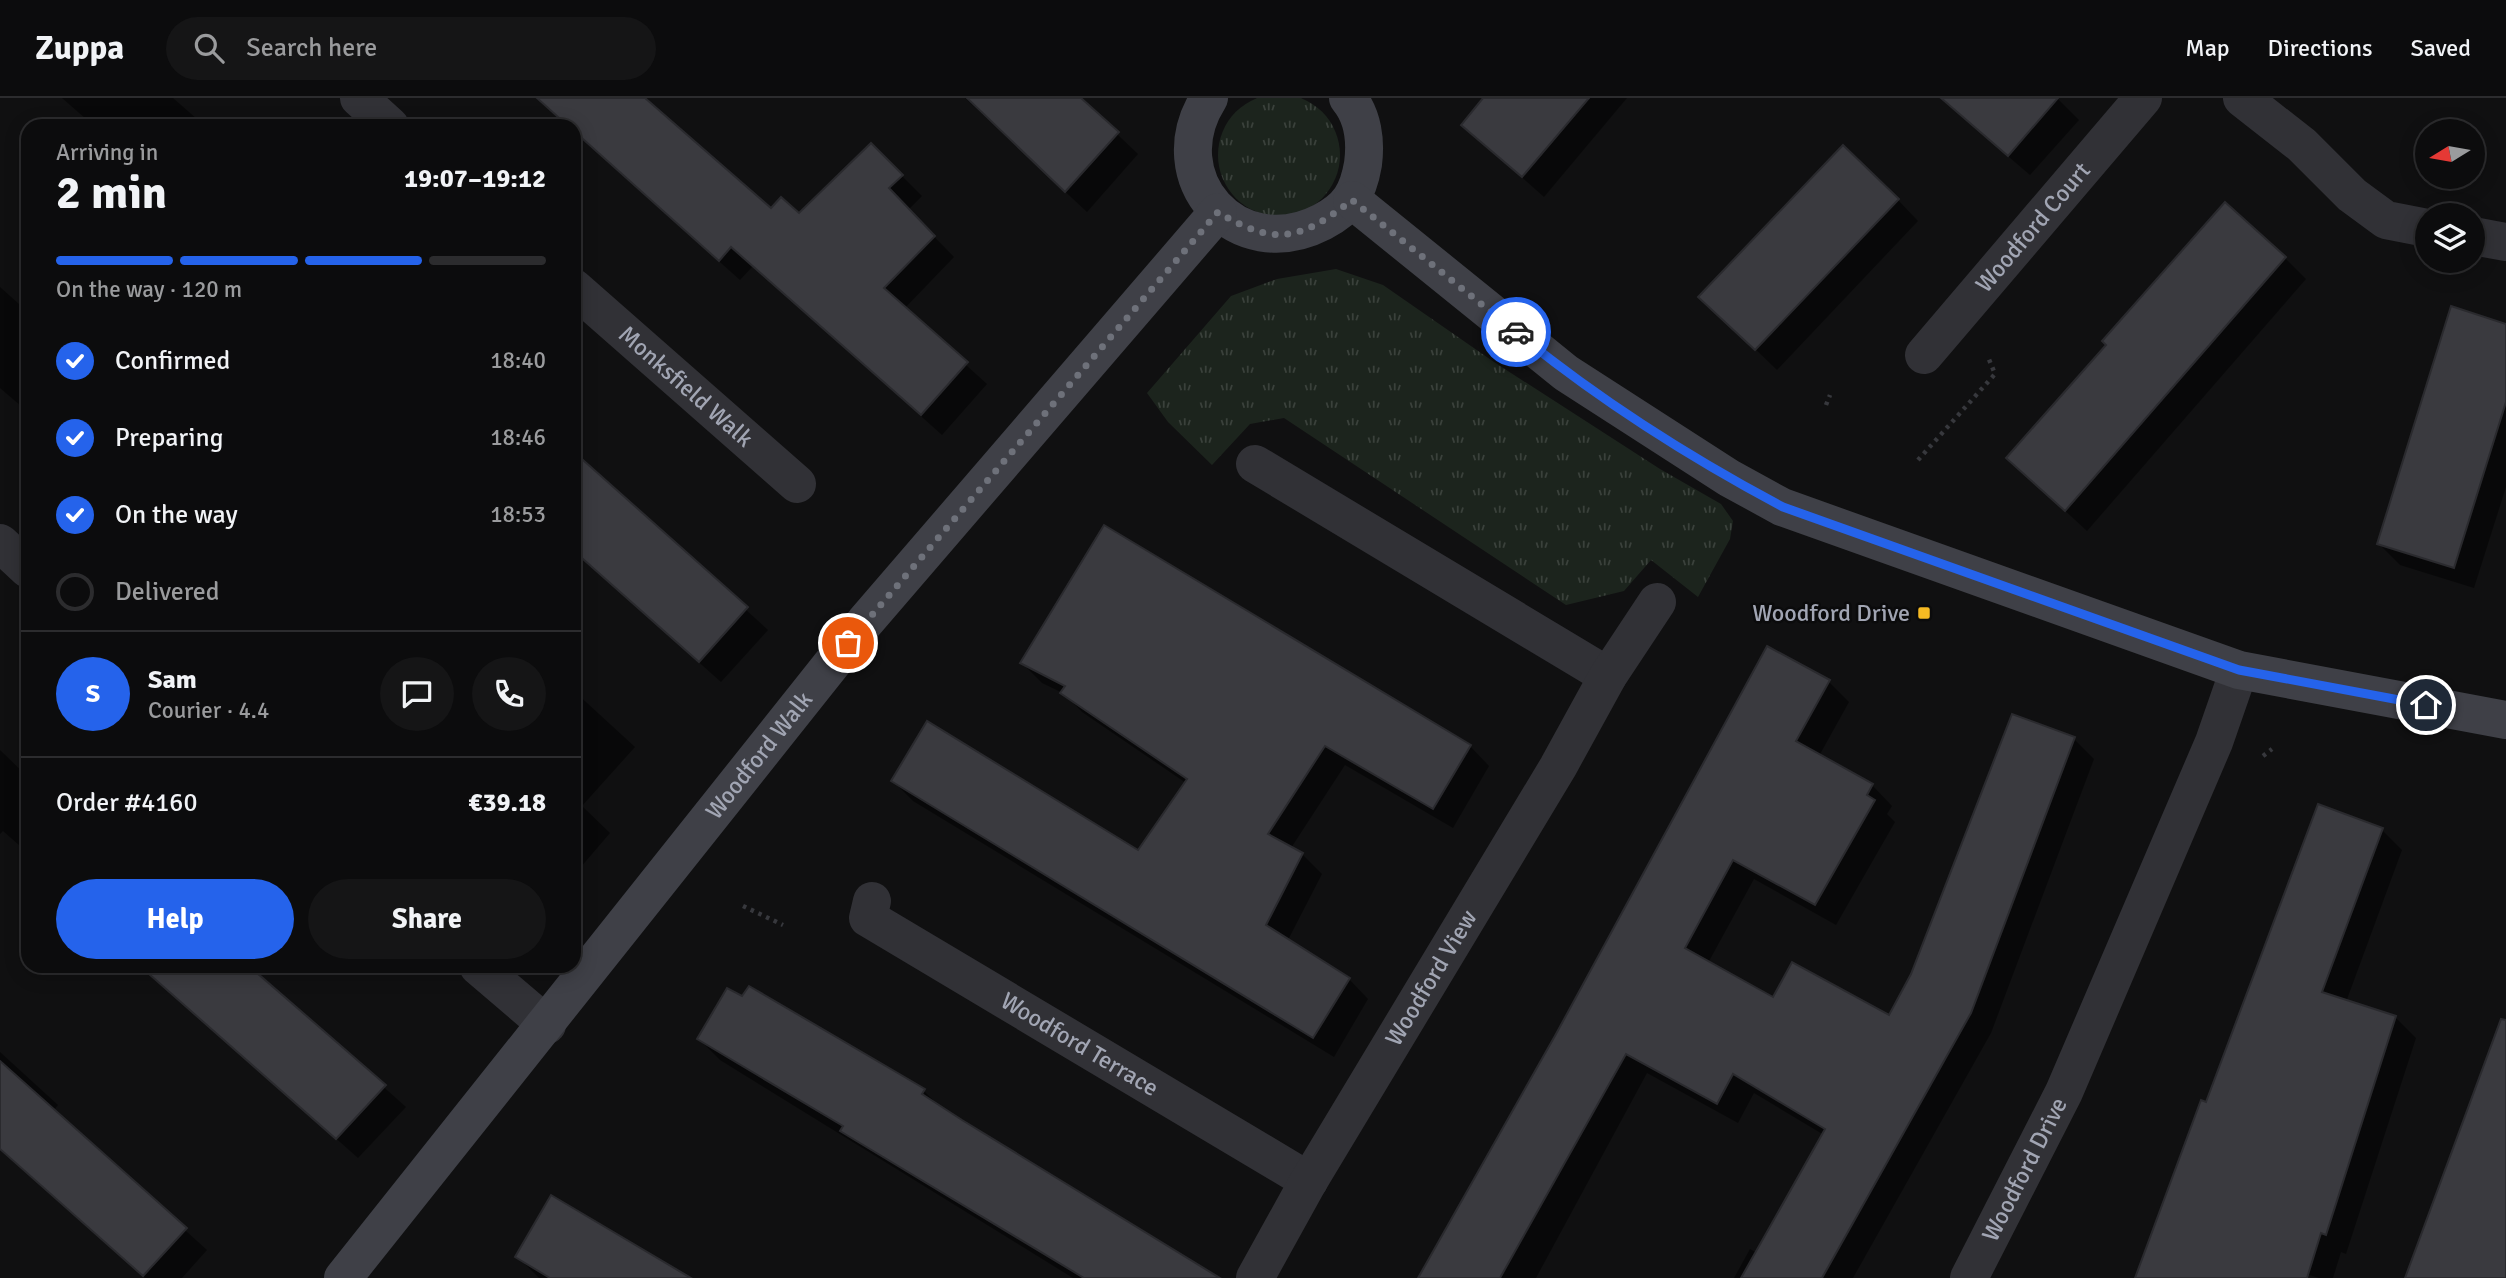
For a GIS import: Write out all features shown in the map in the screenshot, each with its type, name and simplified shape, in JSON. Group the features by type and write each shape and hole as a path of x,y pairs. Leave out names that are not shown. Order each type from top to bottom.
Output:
{"street":[{"path":"359,98 382,119"},
{"path":"1209,98 1199,114 1192,140 1194,167 1204,192 1218,212 1245,229 1275,236 1304,232 1329,219 1352,200 1365,150 1362,126 1348,98"},
{"name":"Woodford Court","path":"1924,355 2143,98"},
{"path":"2242,98 2302,145 2352,195 2386,220 2415,226"},
{"path":"1352,200 1566,373 1761,495 1873,541 2239,670 2506,720"},
{"name":"Woodford Walk","path":"342,1278 547,1025 865,622 1218,212"},
{"path":"2485,238 2506,242"},
{"name":"Monksfield Walk","path":"581,294 797,484"},
{"path":"1255,464 1608,676"},
{"path":"0,542 21,562"},
{"name":"Woodford View","path":"1255,1278 1309,1181 1563,759 1608,676 1657,602"},
{"name":"Woodford Drive","path":"1969,1278 2064,1092 2214,742 2239,670"},
{"name":"Woodford Terrace","path":"872,901 867,918 1309,1181"},
{"path":"486,973 547,1025"}],"path":[{"path":"1918,460 1995,374 1986,358 1994,350"},
{"path":"1826,405 1830,395"},
{"path":"743,906 783,925"}],"green space":[{"path":"1279,94 1302,99 1322,112 1335,132 1340,155 1335,178 1322,198 1302,211 1279,216 1256,211 1236,198 1223,178 1218,155 1223,132 1236,112 1256,99"},
{"path":"1336,269 1383,285 1494,362 1660,469 1721,504 1733,521 1730,539 1698,597 1651,560 1624,591 1566,605 1284,418 1250,424 1212,465 1168,422 1147,393 1231,296 1277,279"}],"building":[{"path":"537,98 645,98 771,208 781,197 799,213 871,143 903,175 889,188 935,236 884,288 968,362 921,415 731,247 719,261 581,137 581,119 560,119"},
{"path":"967,98 1081,98 1119,132 1065,192"},
{"path":"1483,98 1589,98 1522,177 1461,125"},
{"path":"1941,98 2058,98 2008,156"},
{"path":"1843,145 1899,199 1755,350 1698,297"},
{"path":"2225,202 2286,257 2065,511 2006,458 2106,345 2102,341"},
{"path":"2451,306 2506,324 2506,402 2454,568 2377,544"},
{"path":"581,458 748,607 699,662 581,557"},
{"path":"1104,525 1471,745 1433,809 1325,746 1268,834 1303,853 1266,925 1350,978 1313,1038 891,781 927,721 1138,850 1187,779 1060,693 1065,686 1020,663"},
{"path":"1767,646 1830,680 1796,741 1873,784 1867,795 1875,800 1815,905 1733,860 1685,948 1773,997 1792,962 1889,1015 1911,974 2012,714 2075,737 1971,1013 1822,1278 1741,1278 1825,1129 1733,1074 1717,1104 1626,1054 1500,1278 1418,1278 1556,1034"},
{"path":"2318,804 2383,828 2322,992 2396,1016 2326,1235 2321,1233 2307,1278 2135,1278 2201,1100 2206,1102"},
{"path":"148,973 257,973 386,1085 336,1139"},
{"path":"749,986 925,1089 922,1094 962,1120 1220,1278 1084,1278 840,1131 843,1126 697,1039 727,988 742,996"},
{"path":"2501,1019 2506,1020 2506,1278 2405,1278"},
{"path":"0,1061 187,1228 143,1276 0,1149"},
{"path":"551,1195 691,1278 550,1278 515,1257"}],"way so far":[{"path":"848,643 1218,212 1245,229 1275,236 1304,232 1329,219 1352,200 1516,332"}],"place":[{"name":"Woodford Drive","path":"1924,613"}],"route":[{"path":"1516,332 1566,373 1729,478 1783,507 2239,670 2426,705"}]}
